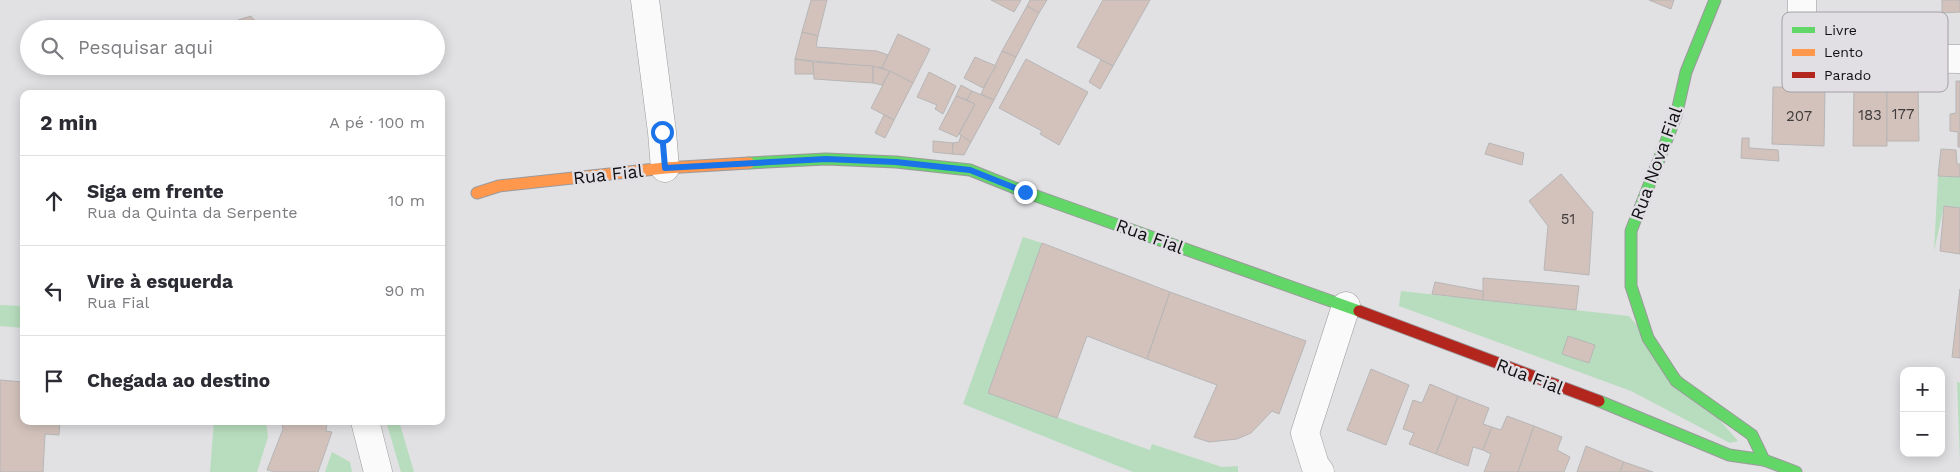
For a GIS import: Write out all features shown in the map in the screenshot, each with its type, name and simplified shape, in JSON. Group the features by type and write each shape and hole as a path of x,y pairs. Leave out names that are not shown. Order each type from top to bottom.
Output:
{"street":[{"path":"645,0 665,168"},
{"name":"Rua Nova Fial","path":"1715,0 1686,72 1676,116 1631,231 1631,286 1648,338 1676,381 1752,435 1764,460"},
{"name":"Rua Fial","path":"477,193 498,186 665,168 826,159 896,162 970,170 1025,192 1346,306 1598,401 1729,455 1764,460 1796,472"},
{"path":"1320,472 1314,465 1305,433 1346,306"},
{"path":"366,425 378,472"}],"green space":[{"path":"1938,176 1960,177 1960,208 1944,206 1934,251"},
{"path":"1023,237 1042,243 988,393 1150,450 1152,444 1222,467 1238,466 1238,472 1133,472 963,404"},
{"path":"1401,291 1629,316 1738,441 1730,443 1631,391 1399,306"},
{"path":"0,305 20,306 20,328 0,326"},
{"path":"1957,382 1960,383 1960,462"},
{"path":"214,425 266,425 268,437 257,472 210,472"},
{"path":"387,425 400,425 414,472 401,472"},
{"path":"332,452 350,462 352,472 325,472"}],"building":[{"path":"811,0 827,0 818,36 802,32"},
{"path":"991,0 1021,0 1014,12"},
{"path":"1030,0 1047,0 1039,13 1027,6"},
{"path":"1103,0 1150,0 1113,66 1077,47"},
{"path":"1649,0 1674,0 1671,9"},
{"path":"1942,0 1960,0 1960,12 1942,12"},
{"path":"1027,6 1039,13 1016,57 1002,51"},
{"path":"251,16 254,20 238,20"},
{"path":"802,32 818,36 816,47 877,51 888,55 882,68 795,59"},
{"path":"898,34 930,49 913,83 882,68"},
{"path":"1002,51 1016,57 994,100 981,94"},
{"path":"975,57 996,66 983,88 964,78"},
{"path":"795,59 813,62 814,74 795,74"},
{"path":"1026,59 1088,92 1059,145 1040,134 1042,131 999,108"},
{"path":"1101,60 1113,66 1100,89 1089,82"},
{"path":"813,62 873,66 873,83 814,79"},
{"path":"873,66 890,71 882,85 873,83"},
{"path":"890,71 913,83 894,120 871,108"},
{"path":"929,72 956,86 943,114 935,109 937,105 917,97"},
{"path":"1956,81 1960,81 1960,147 1958,147 1958,132 1950,131 1950,114 1956,113"},
{"path":"961,85 972,91 967,100 956,96"},
{"path":"1773,87 1782,87 1782,92 1825,92 1824,146 1772,144"},
{"path":"972,91 994,100 971,142 959,134 975,104 967,100"},
{"path":"1854,92 1887,92 1887,146 1853,146"},
{"path":"1887,92 1918,92 1919,141 1887,141"},
{"path":"956,96 975,104 957,137 939,129"},
{"path":"884,115 894,120 885,138 875,133"},
{"path":"961,135 971,142 964,155 952,154 953,143 959,142"},
{"path":"1742,138 1749,138 1749,148 1778,150 1779,161 1741,158"},
{"path":"933,141 953,143 952,154 933,152"},
{"path":"1489,143 1524,153 1522,165 1485,154"},
{"path":"1941,149 1956,150 1957,164 1960,164 1960,177 1938,176"},
{"path":"1561,174 1593,212 1589,275 1544,270 1548,226 1529,201"},
{"path":"1944,206 1960,208 1960,254 1940,251"},
{"path":"1042,243 1170,292 1147,359 1087,336 1057,418 988,393"},
{"path":"1483,278 1579,286 1576,310 1483,300"},
{"path":"1435,282 1483,291 1483,300 1432,294"},
{"path":"1960,289 1960,358 1952,357"},
{"path":"1170,292 1306,341 1279,414 1272,411 1251,433 1237,439 1209,442 1194,437 1217,385 1147,359"},
{"path":"1568,336 1595,345 1589,363 1562,354"},
{"path":"1371,369 1409,385 1386,445 1347,430"},
{"path":"0,380 20,382 20,425 60,425 59,435 45,434 43,472 0,472"},
{"path":"1430,384 1458,396 1436,454 1409,444 1414,433 1403,429 1413,400 1422,403"},
{"path":"1458,396 1489,408 1483,424 1492,427 1483,450 1473,447 1468,466 1436,454"},
{"path":"1507,416 1534,426 1518,472 1484,472 1491,454 1483,450 1492,427 1501,430"},
{"path":"282,425 327,425 326,431 332,432 318,472 275,472 267,470 283,429"},
{"path":"1534,426 1562,437 1557,450 1570,457 1564,472 1518,472"},
{"path":"1586,446 1624,462 1620,472 1577,472"},
{"path":"1624,462 1653,472 1620,472"}],"traffic: fast":[{"path":"1715,0 1686,72 1676,116 1631,231 1631,286 1648,338 1676,381 1752,435 1764,460"},
{"path":"749,163 826,159 896,162 970,170 1025,192 1359,311"},
{"path":"1599,401 1729,455 1764,460 1796,472"}],"traffic: slow":[{"path":"477,193 499,186 665,168 749,163"}],"traffic: jam":[{"path":"1359,311 1599,401"}],"route":[{"path":"662,132 665,168 826,159 896,162 970,170 1025,192"}]}
